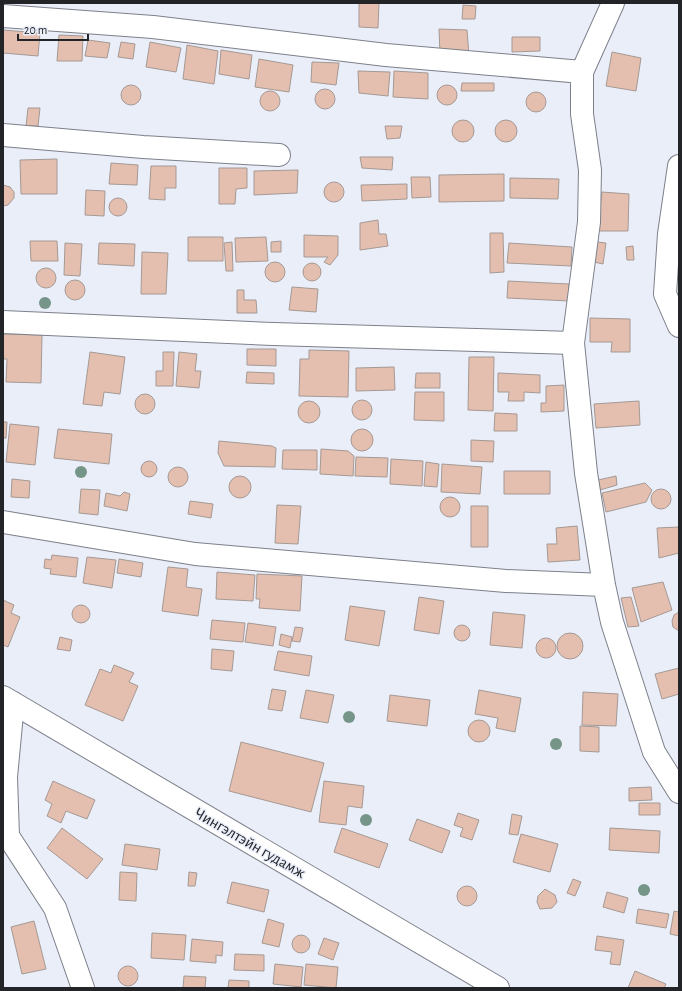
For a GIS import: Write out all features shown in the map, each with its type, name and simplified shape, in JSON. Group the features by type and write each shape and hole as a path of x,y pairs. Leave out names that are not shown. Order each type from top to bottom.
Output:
{"street":[{"path":"613,3 582,72 582,114 590,170 589,222 573,343 586,473 604,585 612,622 654,752 679,792"},
{"path":"3,16 153,27 386,55 582,72"},
{"path":"3,135 143,147 279,155"},
{"path":"679,166 669,234 665,294 679,326"},
{"path":"3,322 273,334 573,343"},
{"path":"3,522 195,554 498,580 604,585"},
{"path":"8,700 6,777 8,836 55,908 84,988"},
{"name":"Чингэлтэйн гудамж","path":"8,700 498,988"}],"building":[{"path":"359,3 379,3 378,28 359,27"},
{"path":"463,5 476,6 475,19 462,19"},
{"path":"439,29 467,30 469,56 440,54"},
{"path":"3,30 40,33 38,56 3,53"},
{"path":"59,35 83,36 82,61 57,61"},
{"path":"512,37 540,37 540,51 512,52"},
{"path":"88,40 110,43 107,58 85,56"},
{"path":"121,42 135,44 133,59 118,57"},
{"path":"150,42 181,48 176,72 146,67"},
{"path":"187,45 218,51 214,84 183,79"},
{"path":"221,50 252,55 249,79 219,74"},
{"path":"612,52 641,58 636,91 606,86"},
{"path":"259,59 293,65 289,92 255,87"},
{"path":"312,62 339,63 336,85 311,82"},
{"path":"358,71 390,72 388,96 359,93"},
{"path":"394,71 428,73 428,99 393,97"},
{"path":"462,83 494,83 494,91 461,91"},
{"path":"127,85 135,85 141,91 141,99 135,105 127,105 121,99 121,91"},
{"path":"443,85 451,85 457,91 457,99 451,105 443,105 437,99 437,91"},
{"path":"321,89 329,89 335,95 335,103 329,109 321,109 315,103 315,95"},
{"path":"266,91 274,91 280,97 280,105 274,111 266,111 260,105 260,97"},
{"path":"536,92 543,95 546,102 543,109 536,112 529,109 526,102 529,95"},
{"path":"28,108 40,108 38,126 26,126"},
{"path":"463,120 471,123 474,131 471,139 463,142 455,139 452,131 455,123"},
{"path":"506,120 514,123 517,131 514,139 506,142 498,139 495,131 498,123"},
{"path":"385,126 402,126 400,138 387,139"},
{"path":"360,157 393,157 392,170 362,168"},
{"path":"57,159 57,194 21,194 20,160"},
{"path":"111,163 138,165 137,185 109,184"},
{"path":"151,166 176,166 176,188 165,188 165,200 149,199"},
{"path":"219,168 247,168 247,188 236,189 235,204 219,204"},
{"path":"298,170 297,193 254,195 254,171"},
{"path":"504,174 504,201 439,202 439,175"},
{"path":"411,177 430,177 431,197 412,198"},
{"path":"510,178 559,179 558,199 510,198"},
{"path":"330,182 338,182 344,188 344,196 338,202 330,202 324,196 324,188"},
{"path":"407,184 407,199 362,201 361,185"},
{"path":"3,185 10,187 14,192 14,198 8,205 3,206"},
{"path":"86,190 105,191 104,216 85,215"},
{"path":"602,192 629,194 628,231 597,231"},
{"path":"114,198 122,198 127,203 125,214 122,216 114,216 109,211 109,203"},
{"path":"378,220 379,234 386,234 388,246 360,250 360,223"},
{"path":"490,233 503,233 504,272 490,273"},
{"path":"304,235 338,236 338,255 330,265 324,262 328,257 304,257"},
{"path":"188,237 223,237 223,261 188,261"},
{"path":"266,237 268,261 236,262 235,238"},
{"path":"30,241 57,241 58,261 31,261"},
{"path":"281,241 281,252 271,252 271,242"},
{"path":"232,242 233,271 226,271 224,243"},
{"path":"597,242 606,243 603,264 594,262"},
{"path":"65,243 82,244 80,276 64,275"},
{"path":"99,243 135,244 134,266 98,264"},
{"path":"509,243 572,247 571,266 507,263"},
{"path":"633,246 634,260 627,260 626,247"},
{"path":"142,252 168,253 166,294 141,294"},
{"path":"271,262 279,262 285,268 285,276 279,282 271,282 265,276 265,268"},
{"path":"308,263 316,263 321,268 319,279 316,281 308,281 303,276 303,268"},
{"path":"42,268 50,268 56,274 56,282 50,288 42,288 36,282 36,274"},
{"path":"71,280 79,280 85,286 85,294 79,300 71,300 65,294 65,286"},
{"path":"508,281 569,284 569,301 507,298"},
{"path":"292,287 318,289 316,312 289,310"},
{"path":"237,290 244,290 244,300 256,300 257,313 237,313"},
{"path":"590,318 630,319 630,352 611,352 612,342 590,342"},
{"path":"3,334 42,335 41,383 6,382 7,359 3,359"},
{"path":"247,349 276,349 276,366 247,365"},
{"path":"309,350 349,351 348,397 299,396 300,359 309,359"},
{"path":"90,352 125,357 120,394 104,392 102,406 83,404"},
{"path":"163,352 174,352 173,386 156,386 156,371 163,371"},
{"path":"179,352 197,354 195,371 201,371 199,388 176,386"},
{"path":"469,357 494,357 493,411 468,410"},
{"path":"394,367 395,390 356,391 356,368"},
{"path":"247,372 274,373 274,384 246,383"},
{"path":"416,373 440,373 440,388 415,388"},
{"path":"498,373 540,375 540,393 524,392 524,401 508,401 509,392 498,392"},
{"path":"564,385 564,411 541,412 541,403 546,403 546,386"},
{"path":"415,392 444,392 444,421 414,420"},
{"path":"141,394 149,394 155,400 155,408 149,414 141,414 135,408 135,400"},
{"path":"358,400 366,400 372,406 372,414 366,420 358,420 352,414 352,406"},
{"path":"309,401 313,402 319,408 319,416 313,422 309,423 305,422 299,416 298,412 299,408 305,402"},
{"path":"639,401 640,425 596,428 594,404"},
{"path":"495,413 517,414 517,431 494,431"},
{"path":"3,422 7,422 6,438 3,438"},
{"path":"10,424 39,427 35,465 6,462"},
{"path":"58,429 112,434 109,464 54,458"},
{"path":"362,429 366,430 372,436 372,444 366,450 362,451 358,450 352,444 351,440 352,436 358,430"},
{"path":"471,440 494,441 493,462 471,461"},
{"path":"219,441 272,446 276,448 275,467 224,466 218,453"},
{"path":"321,449 348,451 354,456 353,476 320,474"},
{"path":"283,450 317,450 317,470 282,469"},
{"path":"356,457 388,458 387,477 355,476"},
{"path":"391,459 423,461 422,486 390,484"},
{"path":"146,461 152,461 157,466 155,475 152,477 146,477 141,472 141,466"},
{"path":"426,462 439,464 437,487 424,486"},
{"path":"442,464 482,467 480,494 441,492"},
{"path":"174,467 182,467 188,473 188,481 182,487 174,487 168,481 168,473"},
{"path":"504,471 550,471 550,494 504,494"},
{"path":"240,476 248,479 251,487 248,495 240,498 232,495 229,487 232,479"},
{"path":"616,476 617,485 600,490 598,480"},
{"path":"12,479 30,481 29,498 11,497"},
{"path":"645,483 652,490 646,502 606,512 602,493"},
{"path":"81,489 100,490 98,515 79,513"},
{"path":"657,489 665,489 671,495 671,503 665,509 657,509 651,503 651,495"},
{"path":"124,492 130,494 127,511 104,506 106,493 120,496"},
{"path":"446,497 454,497 460,503 460,511 454,517 446,517 440,511 440,503"},
{"path":"190,501 213,504 211,518 188,514"},
{"path":"277,505 301,506 298,544 275,543"},
{"path":"471,506 488,506 488,547 471,547"},
{"path":"577,526 580,560 548,562 547,544 557,544 556,528"},
{"path":"679,527 679,553 659,558 657,528"},
{"path":"52,555 78,558 76,577 50,574 51,569 44,568 45,559 51,560"},
{"path":"87,557 116,560 112,588 83,583"},
{"path":"119,559 143,563 141,577 117,573"},
{"path":"168,567 188,569 186,587 202,589 198,616 162,611"},
{"path":"217,572 255,575 253,601 216,599"},
{"path":"257,574 302,576 300,611 259,608 260,599 256,599"},
{"path":"663,582 672,610 641,622 632,588"},
{"path":"419,597 444,601 439,634 414,630"},
{"path":"631,597 639,626 628,627 621,598"},
{"path":"3,600 14,605 11,613 20,617 8,647 3,645"},
{"path":"81,605 87,608 90,614 87,620 81,623 75,620 72,614 75,608"},
{"path":"350,606 385,611 379,646 345,640"},
{"path":"493,612 525,615 522,648 490,645"},
{"path":"679,612 679,631 673,627 672,621 674,615"},
{"path":"212,620 245,623 243,642 210,639"},
{"path":"248,623 276,627 273,646 245,642"},
{"path":"459,625 465,625 470,630 468,639 465,641 459,641 454,636 454,630"},
{"path":"295,627 303,628 300,642 292,641"},
{"path":"570,633 579,637 583,646 579,655 570,659 561,655 557,646 561,637"},
{"path":"281,634 292,637 290,648 279,645"},
{"path":"60,637 72,640 70,651 57,649"},
{"path":"542,638 550,638 556,644 556,652 550,658 542,658 536,652 536,644"},
{"path":"212,649 234,651 232,671 211,669"},
{"path":"278,651 312,656 309,676 274,670"},
{"path":"114,665 134,673 129,682 138,686 123,721 85,705 100,669 111,673"},
{"path":"679,668 679,694 662,699 655,674"},
{"path":"272,689 286,691 282,711 268,709"},
{"path":"306,690 334,695 328,723 300,718"},
{"path":"479,690 521,698 515,732 496,728 498,718 475,714"},
{"path":"583,692 618,694 616,726 582,725"},
{"path":"390,695 430,700 427,726 387,721"},
{"path":"479,720 487,723 490,731 487,739 479,742 471,739 468,731 471,723"},
{"path":"580,726 599,727 599,752 580,751"},
{"path":"241,742 324,763 311,812 229,791"},
{"path":"53,781 95,800 87,819 66,811 61,823 47,816 52,804 45,800"},
{"path":"324,781 364,786 362,808 348,806 346,825 319,822"},
{"path":"651,787 652,800 629,801 629,788"},
{"path":"639,803 660,803 660,815 639,815"},
{"path":"458,813 479,820 472,840 460,836 463,828 454,825"},
{"path":"512,814 522,816 518,835 509,834"},
{"path":"417,819 450,831 442,853 409,840"},
{"path":"62,828 103,859 87,879 47,848"},
{"path":"342,828 388,844 379,868 334,852"},
{"path":"610,828 660,831 659,853 609,850"},
{"path":"521,834 558,844 550,872 513,862"},
{"path":"125,844 160,849 157,870 122,865"},
{"path":"120,872 137,873 136,901 119,900"},
{"path":"189,872 197,873 195,886 188,886"},
{"path":"573,879 581,882 575,896 567,893"},
{"path":"232,882 269,890 264,912 227,903"},
{"path":"463,886 471,886 477,892 477,900 471,906 463,906 457,900 457,892"},
{"path":"545,889 555,895 557,902 552,908 540,909 537,902 538,896"},
{"path":"607,892 628,898 624,913 603,907"},
{"path":"638,909 669,914 666,928 636,923"},
{"path":"674,911 679,912 679,936 670,934"},
{"path":"268,919 284,924 279,947 262,943"},
{"path":"34,921 46,969 22,974 11,927"},
{"path":"152,933 186,935 184,960 151,958"},
{"path":"301,935 307,938 310,944 307,950 301,953 295,950 292,944 295,938"},
{"path":"597,936 624,940 620,965 610,964 612,952 595,950"},
{"path":"324,938 339,943 333,960 318,954"},
{"path":"192,939 223,942 222,956 216,955 216,963 190,961"},
{"path":"235,954 264,955 264,971 234,970"},
{"path":"275,964 303,967 301,987 273,984"},
{"path":"306,964 338,967 336,988 304,985"},
{"path":"124,966 132,966 138,972 138,980 132,986 124,986 118,980 118,972"},
{"path":"635,971 666,984 664,988 628,988"},
{"path":"184,976 206,977 205,988 183,988"},
{"path":"229,980 249,981 249,988 228,988"}]}
